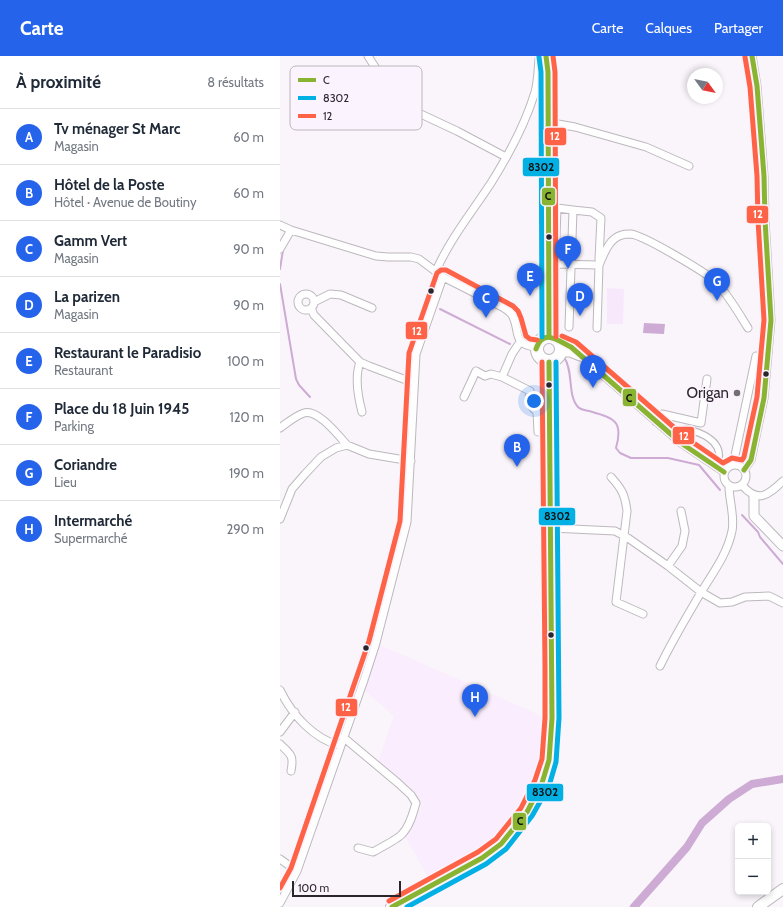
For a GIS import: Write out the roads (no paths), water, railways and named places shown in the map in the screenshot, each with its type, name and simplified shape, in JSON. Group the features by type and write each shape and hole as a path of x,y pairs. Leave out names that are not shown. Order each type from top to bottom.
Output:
{"main road":[{"path":"546,56 548,72 547,122 552,207 552,264 557,359 549,362 539,358 536,347 541,340 555,342"},
{"path":"392,907 482,858 501,844 527,812 542,783 549,760 552,718 549,362"},
{"path":"758,907 783,889"}],"street":[{"path":"368,56 374,66"},
{"path":"436,271 460,227 506,157 527,114 536,85 539,58 541,56"},
{"path":"744,470 751,460 764,398 771,320 764,176 757,86 752,56"},
{"path":"422,115 506,157"},
{"path":"547,122 575,127 624,140 646,147 689,166"},
{"path":"552,207 592,212 601,218 597,328"},
{"path":"569,327 573,210"},
{"path":"280,225 291,230 376,256 411,257 419,259 443,277 504,308 511,314 520,342 528,346 536,347"},
{"path":"280,249 291,230"},
{"path":"599,265 605,250 612,240 621,235 632,234 646,240 706,274 716,282 730,298 748,328"},
{"path":"552,264 599,265"},
{"path":"280,903 297,871 376,643 407,522 416,354 443,277"},
{"path":"372,308 341,295 330,294 313,305 314,315 360,362 414,383"},
{"path":"502,377 512,354 520,342"},
{"path":"555,342 570,353 584,358"},
{"path":"555,342 571,347 673,437 724,472"},
{"path":"733,465 756,356"},
{"path":"360,362 357,370 362,412"},
{"path":"464,397 476,371 485,376 491,374 502,377 530,391 528,400 530,405 537,412 538,432"},
{"path":"656,422 662,414 701,423 707,379"},
{"path":"280,428 303,413 310,412 318,416 347,445 369,454 410,461"},
{"path":"673,437 686,429 699,432 709,438 716,446 719,458 716,467"},
{"path":"280,520 292,490 305,474 321,457 336,448 347,445"},
{"path":"660,666 676,633 722,559 732,532 734,519 729,497 729,486 724,479 724,472 733,465 737,465 744,470 746,478 742,485 736,488 729,486"},
{"path":"611,477 620,486 625,497 627,511 616,602 643,614"},
{"path":"742,485 754,496 770,493 783,481"},
{"path":"754,496 754,516 783,546"},
{"path":"668,566 682,546 685,531 681,511"},
{"path":"551,528 615,531 668,566 701,592 720,603 732,602 745,597 769,596 783,603"},
{"path":"280,690 284,699 309,729 329,742 340,746"},
{"path":"280,732 295,712"},
{"path":"343,737 398,783 411,795 416,803 407,827 402,835 373,852 358,848"},
{"path":"280,744 291,756 293,761 291,771"},
{"path":"280,859 297,871"}],"waterway":[{"path":"280,269 283,250"},
{"path":"280,284 296,379 299,385 310,397"},
{"path":"440,309 510,344"},
{"path":"564,357 569,369 571,390 575,402 580,409 610,418 614,422 619,431 616,448 620,453 631,458 668,458 699,465 720,490"},
{"path":"742,515 758,532 760,537 783,564"},
{"path":"634,907 687,847 702,823 729,799 752,784 783,779"}],"place":[{"name":"Place du 18 Juin 1945","path":"568,269"},
{"name":"Restaurant le Paradisio","path":"530,296"},
{"name":"Coriandre","path":"717,301"},
{"name":"La parizen","path":"580,316"},
{"name":"Gamm Vert","path":"486,318"},
{"name":"Tv ménager St Marc","path":"593,388"},
{"name":"Origan","path":"737,393"},
{"name":"Hôtel de la Poste","path":"517,467"},
{"name":"Intermarché","path":"475,717"}]}
